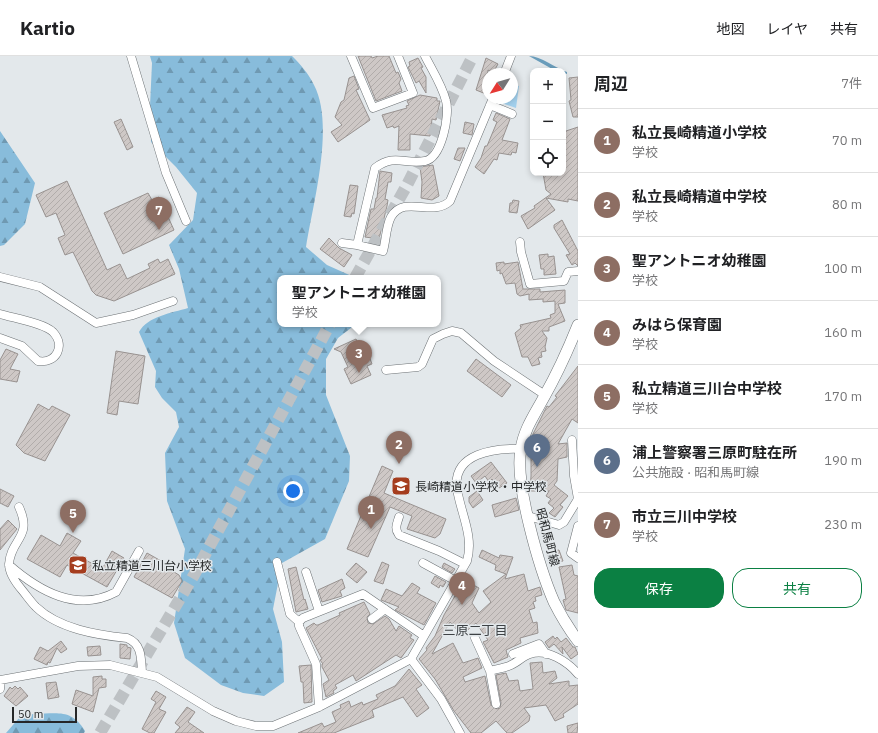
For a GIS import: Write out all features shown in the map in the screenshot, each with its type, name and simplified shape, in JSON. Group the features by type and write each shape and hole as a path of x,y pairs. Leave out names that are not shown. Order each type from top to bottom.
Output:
{"main road":[{"name":"昭和馬町線","path":"578,325 545,395 528,424 520,450 521,479 528,516 552,596 564,621 578,641"}],"street":[{"path":"132,56 166,173 186,221"},
{"path":"351,56 373,108 413,93 398,56"},
{"path":"357,245 375,168 388,160 425,161 436,153 441,143 447,105 425,56"},
{"path":"506,68 511,56"},
{"path":"342,243 383,250 391,218 398,211 413,205 429,208 440,208 450,201 491,104"},
{"path":"495,104 512,114"},
{"path":"520,242 521,252 530,284 564,281 566,273 578,271"},
{"path":"0,276 40,286 96,323 133,315 173,301"},
{"path":"0,314 40,326 53,332 58,341 59,349 54,359 49,361 38,361 22,346 0,338"},
{"path":"386,370 418,367 422,364 433,339 443,334 452,332 461,333 494,361 545,395"},
{"path":"528,516 559,525 564,522 578,499 574,476 572,440"},
{"path":"0,689 1,680 78,666 110,665 157,677 213,711 236,722 256,726 273,726 319,707 411,659 466,564 470,550 470,540 457,489 460,471 472,458 487,451 504,448 520,450"},
{"path":"19,507 24,520 24,531 11,554 9,565 11,575 16,583 37,608 46,614 81,630 127,638 134,641 140,650 142,672"},
{"path":"399,517 396,527 399,535 439,551 466,564"},
{"path":"578,526 571,553 578,558"},
{"path":"9,565 21,576 57,596 81,602 91,601 116,592 139,551"},
{"path":"277,562 290,614 299,622 316,664 319,707"},
{"path":"423,563 456,581"},
{"path":"306,572 319,611"},
{"path":"299,622 303,618 363,594 424,636"},
{"path":"372,619 385,609"},
{"path":"475,638 490,671 496,704"},
{"path":"513,654 539,644 546,654"},
{"path":"490,671 511,665 530,654 546,654 566,663 578,674"},
{"path":"411,659 441,699 460,733"}],"green space":[{"path":"150,56 292,56 312,81 320,102 323,121 323,142 317,187 306,247 327,265 349,275 277,275 277,327 352,327 338,338 326,359 326,395 350,456 349,481 325,539 282,563 273,609 282,642 284,682 264,696 243,693 221,685 185,658 174,623 185,549 167,501 165,453 179,427 176,412 162,398 155,387 156,371 139,332 148,322 154,319 188,308 179,269 169,245 193,220 197,193 176,167 151,142 150,106 152,63"},
{"path":"0,131 35,183 25,224 4,245 0,246"},
{"path":"33,714 63,714 74,719 85,731 84,733 6,733 19,718"}],"shaded area":[{"path":"529,56 543,60 558,68 550,68"},
{"path":"505,104 517,104 516,108"}],"building":[{"path":"358,56 371,56 372,58 378,56 389,56 396,73 398,72 401,79 399,83 402,91 376,101"},
{"path":"418,58 426,77 426,93 419,81 416,83 408,67 410,66 409,62"},
{"path":"486,58 498,64 496,68 483,68"},
{"path":"482,71 482,92 476,90"},
{"path":"354,76 359,89 356,90 370,120 338,142 331,132 342,125 335,117 341,102 344,100 349,78"},
{"path":"578,77 578,117 573,117 569,101 571,100 569,78"},
{"path":"420,95 437,98 437,101 440,101 436,120 432,119 430,136 410,134 410,150 398,150 399,126 387,128 382,115 407,108 406,106 409,105 407,101"},
{"path":"496,113 510,119 502,140 518,143 516,153 512,152 511,155 499,153 497,160 494,159 484,174 475,167 481,158 485,146 487,146 497,122 493,120"},
{"path":"121,119 133,147 127,150 114,122"},
{"path":"465,122 474,124 472,135 463,133"},
{"path":"578,127 578,201 568,199 568,202 546,198 555,210 528,229 521,216 535,208 534,206 551,194 546,190 544,176 566,176 566,131"},
{"path":"458,148 465,148 460,161 454,159"},
{"path":"433,165 439,196 432,200 421,198 422,182 420,167"},
{"path":"380,171 392,173 391,182 388,182 385,199 388,200 379,239 365,237 371,209 374,209 377,198"},
{"path":"67,181 107,270 120,264 127,279 150,268 148,264 158,259 160,263 168,259 175,274 114,301 96,295 92,291 73,252 65,255 58,238 65,235 56,213 46,217 36,195"},
{"path":"350,185 358,186 354,214 352,213 351,217 344,216"},
{"path":"148,193 152,200 159,197 174,230 123,254 104,213"},
{"path":"513,200 519,201 517,213 509,212 510,203 512,203"},
{"path":"562,220 578,251 578,266 575,263 572,265 566,255 570,254 554,228 554,225"},
{"path":"329,238 339,248 352,255 344,267 320,249"},
{"path":"548,254 548,257 554,256 556,274 544,275 544,269 541,269 539,255"},
{"path":"504,262 504,264 518,262 523,289 540,289 540,292 565,290 565,303 558,304 565,321 549,327 549,331 542,331 547,338 545,347 546,351 541,352 542,357 538,358 540,364 532,366 528,357 522,357 515,333 521,328 520,325 551,318 550,315 555,313 555,301 543,302 543,299 529,300 529,294 520,296 517,294 515,283 506,284 502,273 500,274 500,270 497,271 496,263"},
{"path":"356,339 365,357 369,356 372,364 367,366 371,375 351,384 344,369 348,367 341,352 334,349"},
{"path":"6,349 18,354 10,369 20,371 17,382 0,379 0,360"},
{"path":"116,351 145,356 138,404 119,401 117,415 107,413"},
{"path":"476,359 511,385 502,397 467,371"},
{"path":"578,366 578,423 572,419 558,444 567,443 567,457 558,459 557,481 554,485 568,496 560,505 563,507 555,517 549,513 554,508 548,503 551,499 546,496 549,491 530,491 531,451 529,451 533,434 547,406 549,407 557,397 555,396"},
{"path":"38,404 49,410 52,406 70,415 45,461 24,453 16,445"},
{"path":"491,462 507,483 499,488 492,479 489,482 485,476 476,483 471,476"},
{"path":"382,466 393,471 384,493 446,519 440,534 435,538 407,529 412,516 390,507 368,557 347,549"},
{"path":"0,489 14,496 8,507 0,503"},
{"path":"477,491 483,500 473,508 469,502 469,497"},
{"path":"516,498 519,510 495,517 492,505"},
{"path":"8,520 17,529 0,550 0,529"},
{"path":"67,533 81,541 73,553 102,569 112,551 124,558 107,587 67,565 60,577 27,559 41,535 60,546"},
{"path":"482,550 499,558 500,555 513,557 505,579 524,574 528,591 540,587 542,595 535,597 536,601 533,602 535,608 529,610 533,623 537,622 538,633 520,638 521,643 506,650 508,657 494,663 483,642 488,640 476,623 464,633 461,630 459,632 450,622 432,654 453,643 463,663 478,658 482,668 463,677 465,682 485,676 491,705 497,709 500,708 501,703 496,675 506,673 509,681 518,680 520,691 533,689 530,663 542,662 543,673 555,671 557,678 549,684 569,681 569,686 578,685 578,704 563,714 564,717 555,721 546,705 524,708 530,716 529,721 512,733 507,733 496,721 481,733 471,733 454,711 435,679 419,659 427,650 426,648 435,636 444,615 464,580 479,588 472,603 479,613 491,602 483,591 506,574 495,570 496,565 479,557"},
{"path":"559,550 563,561 549,564 547,552"},
{"path":"147,553 170,566 169,569 179,575 182,581 172,598 134,577"},
{"path":"382,562 389,565 383,584 374,581"},
{"path":"356,563 367,572 357,583 346,574"},
{"path":"444,563 455,569 452,573 442,567"},
{"path":"572,565 574,575 578,576 578,613 566,610 563,600 566,599 559,567"},
{"path":"296,567 304,600 305,599 308,609 296,612 288,569"},
{"path":"435,576 446,582 443,587 440,585 439,588 431,583"},
{"path":"342,579 345,588 340,591 342,596 322,602 318,590"},
{"path":"412,583 420,588 417,593 436,603 424,625 395,610 399,607 381,600 386,589 402,596"},
{"path":"364,602 370,614 367,617 368,623 373,624 385,616 389,619 396,631 399,626 412,635 410,638 414,640 401,658 396,655 356,681 353,675 335,685 337,688 333,691 334,693 326,697 323,684 329,680 322,667 323,664 320,660 322,659 306,628 314,623 318,625 340,615 339,613"},
{"path":"553,636 555,639 557,637 561,642 566,638 573,647 575,647 578,654 571,659 562,647 563,654 554,644 549,648 545,642"},
{"path":"61,641 67,649 61,653 57,648 50,663 48,662 47,665 34,659 40,647 48,651"},
{"path":"120,644 127,645 127,647 131,648 130,659 120,658"},
{"path":"100,646 101,655 88,656 87,647"},
{"path":"311,665 312,702 304,703 303,682 301,682 299,666"},
{"path":"409,669 422,685 416,689 429,708 417,717 403,697 372,710 374,717 334,733 298,733 322,723 324,727 336,722 332,712 341,708 340,705 349,701 351,707 362,702 363,705 378,699 376,695 395,686"},
{"path":"102,676 102,679 106,679 106,687 99,688 93,712 72,704 76,690 93,696 93,677"},
{"path":"56,682 59,697 48,699 46,683"},
{"path":"15,686 18,689 20,687 28,696 16,706 4,696 10,687 12,689"},
{"path":"156,691 166,697 159,709 166,712 154,733 150,733 142,729 156,702 151,699"},
{"path":"187,707 195,712 188,722 204,733 175,733 180,727 175,723"},
{"path":"578,723 577,733 568,733 567,726"}],"tunnel":[{"path":"357,275 407,185 473,56"},
{"path":"100,733 194,575 328,327"}],"place":[{"name":"市立三川中学校","path":"159,230"},
{"name":"聖アントニオ幼稚園","path":"359,373"},
{"name":"私立長崎精道中学校","path":"399,464"},
{"name":"浦上警察署三原町駐在所","path":"537,467"},
{"name":"長崎精道小学校・中学校","path":"401,486"},
{"name":"私立長崎精道小学校","path":"371,529"},
{"name":"私立精道三川台中学校","path":"73,533"},
{"name":"私立精道三川台小学校","path":"78,565"},
{"name":"みはら保育園","path":"462,605"}],"district":[{"name":"三原二丁目","path":"475,630"}]}
